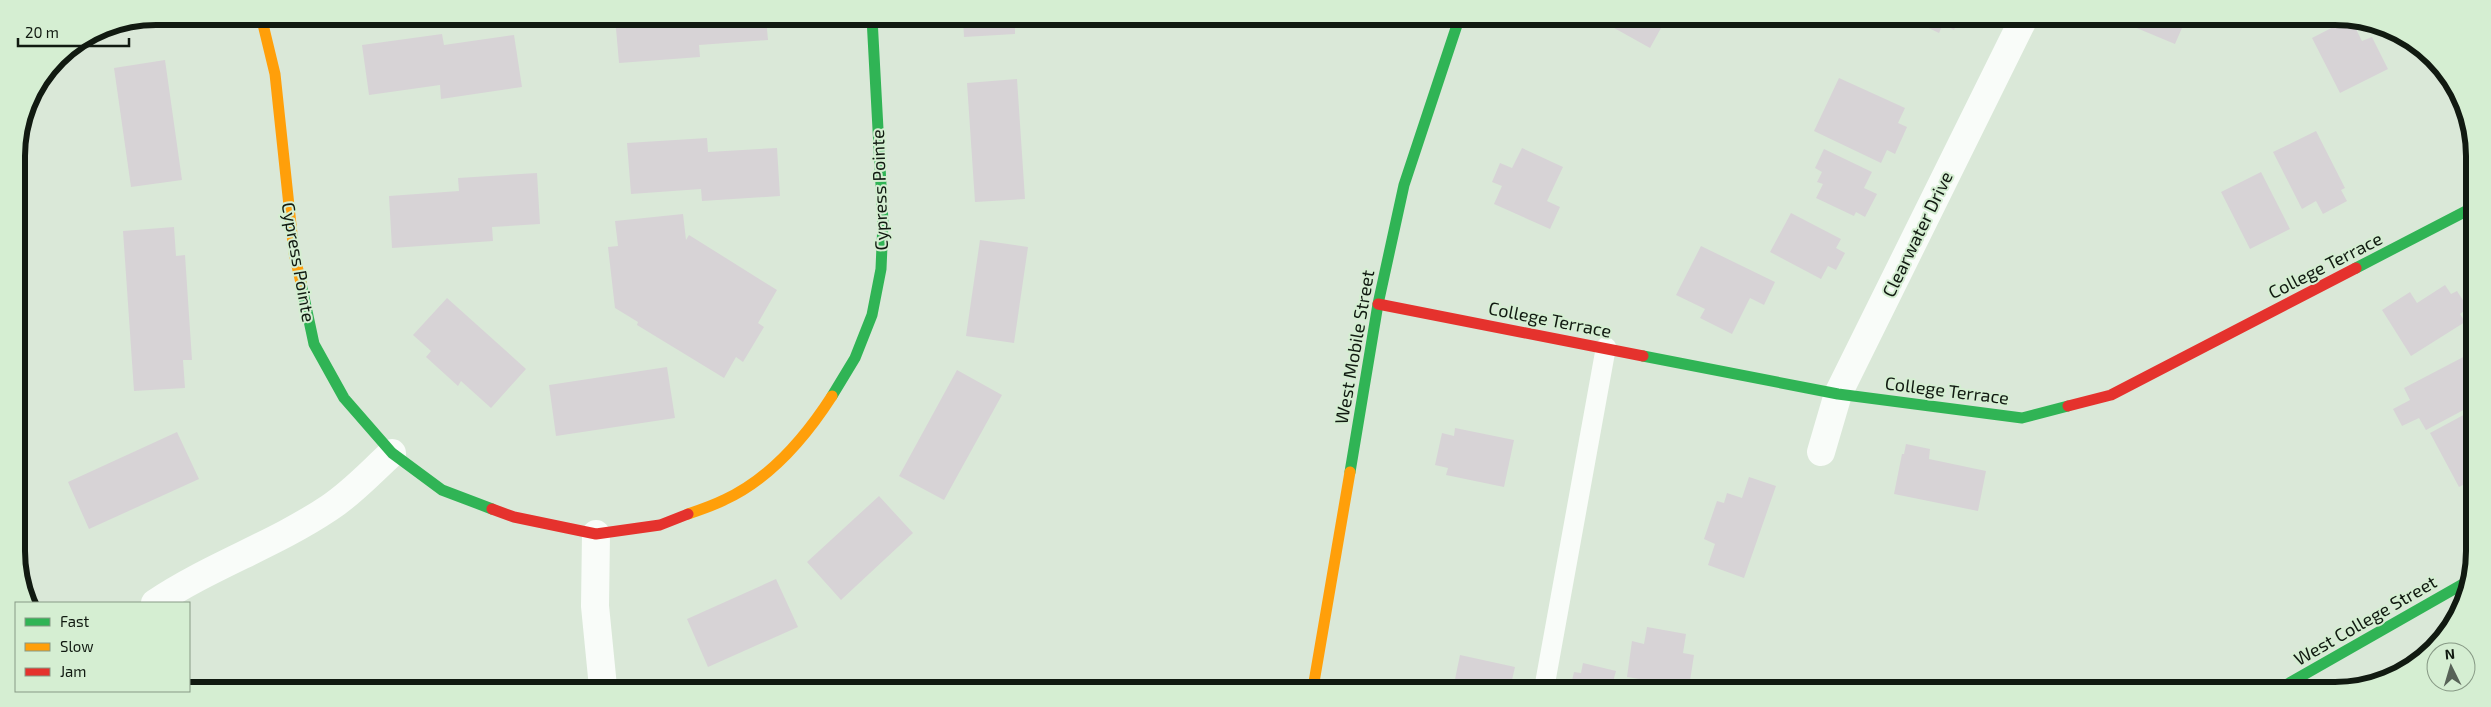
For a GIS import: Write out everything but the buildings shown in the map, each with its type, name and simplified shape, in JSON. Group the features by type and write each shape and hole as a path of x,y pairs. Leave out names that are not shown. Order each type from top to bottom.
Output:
{"street":[{"name":"Cypress Pointe","path":"263,25 275,74 294,253 314,344 344,398 392,453 442,490 514,517 596,534 660,525 725,500 767,472 804,437 831,398 855,358 872,315 882,259 884,222 872,25"},
{"name":"West Mobile Street","path":"1314,682 1378,304 1404,185 1457,25"},
{"name":"Clearwater Drive","path":"1822,452 1838,394 2021,25"},
{"name":"College Terrace","path":"1378,304 1606,347 1838,394 2022,418 2111,396 2466,211"},
{"path":"156,602 185,583 271,541 330,508 392,453"},
{"path":"596,534 595,606 603,682"},
{"name":"West College Street","path":"2291,682 2462,585"}],"lane":[{"path":"1545,682 1606,347"}],"traffic: fast":[{"path":"832,396 855,358 872,315 881,269 883,222 872,25"},
{"path":"1350,472 1378,304 1404,185 1457,25"},
{"path":"2356,268 2466,211"},
{"path":"301,283 314,344 344,398 392,453 442,490 492,509"},
{"path":"1643,356 1838,394 2022,418 2068,406"},
{"path":"2291,682 2462,585"}],"traffic: slow":[{"path":"263,25 275,74 294,253 301,283"},
{"path":"688,514 715,504 741,491 771,469 798,442 832,396"},
{"path":"1314,682 1350,472"}],"traffic: jam":[{"path":"2068,406 2111,395 2356,268"},
{"path":"1378,304 1643,356"},
{"path":"492,509 514,517 596,534 660,525 688,514"}]}
